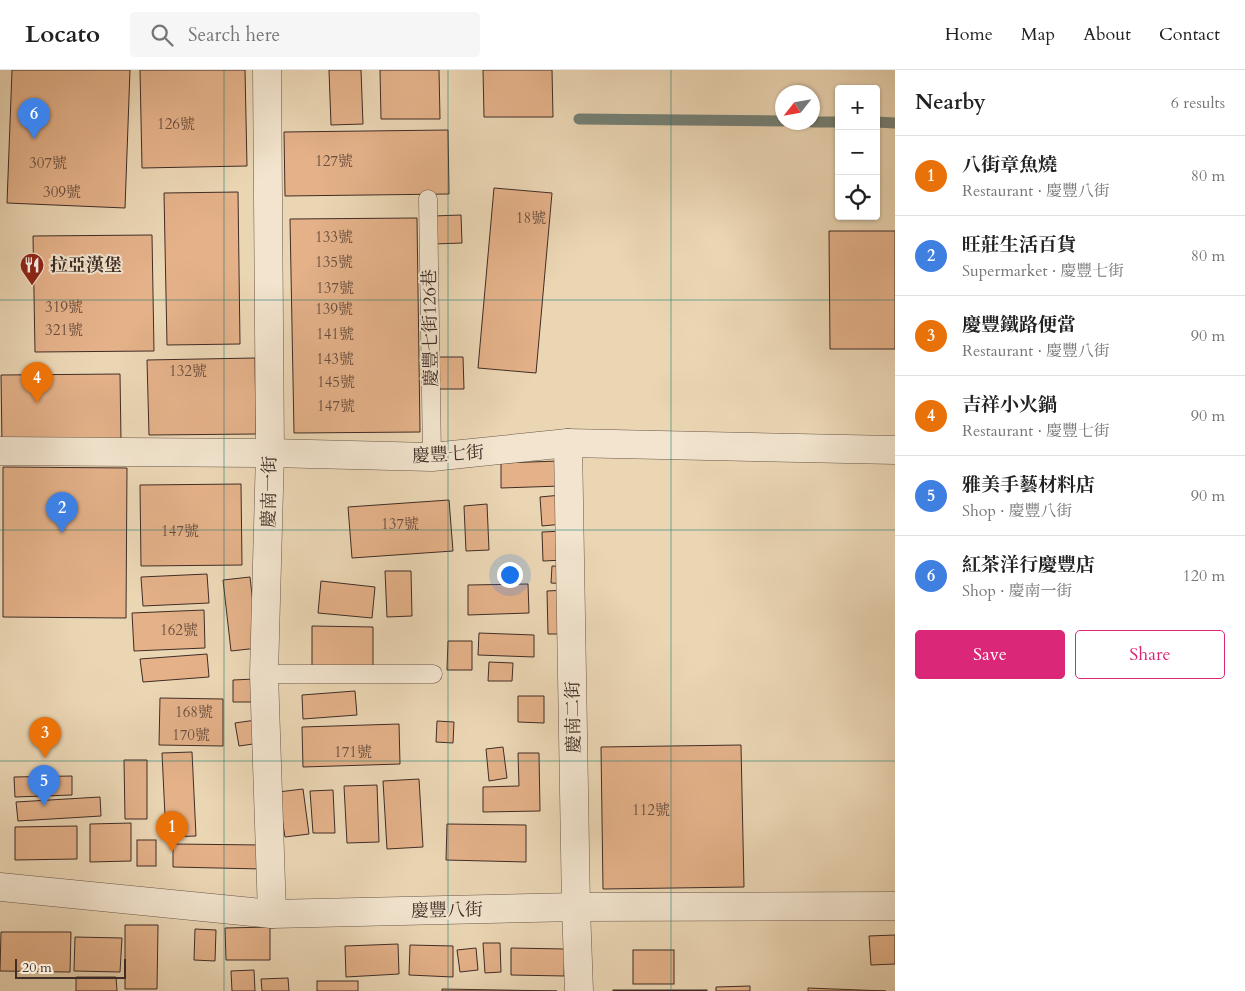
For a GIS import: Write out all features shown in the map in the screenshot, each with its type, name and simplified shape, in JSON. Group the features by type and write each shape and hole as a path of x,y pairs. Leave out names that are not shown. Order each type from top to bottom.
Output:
{"street":[{"name":"慶南一街","path":"267,70 270,453 264,674 272,914"},
{"name":"慶豐七街","path":"0,451 270,453 432,457 568,443 895,450"},
{"name":"慶南二街","path":"568,443 579,991"},
{"name":"慶豐八街","path":"0,887 272,914 576,907 895,906"}],"lane":[{"name":"慶豐七街126巷","path":"428,199 432,457"},
{"path":"264,674 433,674"}],"building":[{"path":"12,70 130,70 125,208 7,203"},
{"path":"140,70 245,70 247,166 142,168"},
{"path":"329,70 361,70 363,124 331,125"},
{"path":"380,70 439,70 440,119 381,119"},
{"path":"483,70 552,70 553,117 484,117"},
{"path":"448,130 449,194 285,196 284,132"},
{"path":"494,188 552,193 536,373 478,368"},
{"path":"238,192 240,344 167,345 164,193"},
{"path":"461,215 462,243 434,244 433,216"},
{"path":"417,218 420,432 294,433 290,219"},
{"path":"829,231 895,231 895,349 830,349"},
{"path":"152,235 154,351 35,352 33,236"},
{"path":"438,357 463,357 464,389 438,389"},
{"path":"255,358 256,434 149,435 147,360"},
{"path":"120,374 121,441 2,443 1,375"},
{"path":"559,461 561,486 501,488 501,463"},
{"path":"3,467 127,468 126,618 3,617"},
{"path":"241,484 242,565 141,566 140,485"},
{"path":"561,495 563,524 542,526 540,497"},
{"path":"449,500 453,551 352,558 348,507"},
{"path":"487,504 489,550 466,551 464,506"},
{"path":"564,531 565,560 543,561 542,532"},
{"path":"552,566 569,567 568,584 551,583"},
{"path":"385,571 411,571 412,616 387,617"},
{"path":"207,574 209,603 143,606 141,577"},
{"path":"250,577 258,648 231,651 223,580"},
{"path":"321,581 375,587 372,618 318,613"},
{"path":"528,584 529,613 468,615 468,585"},
{"path":"567,590 568,634 548,634 547,591"},
{"path":"204,610 205,648 134,651 132,613"},
{"path":"312,626 373,627 373,670 312,669"},
{"path":"479,633 534,635 534,657 478,655"},
{"path":"448,641 472,641 472,670 447,670"},
{"path":"207,654 209,677 143,682 140,659"},
{"path":"489,662 513,663 512,681 488,681"},
{"path":"255,679 255,702 233,702 233,680"},
{"path":"355,691 357,715 303,719 302,695"},
{"path":"518,696 544,696 544,723 518,722"},
{"path":"160,698 223,699 223,746 159,745"},
{"path":"256,720 260,743 239,746 235,723"},
{"path":"437,721 454,722 453,743 436,742"},
{"path":"399,724 400,764 303,767 302,727"},
{"path":"741,745 744,887 603,889 601,747"},
{"path":"503,747 507,778 489,781 486,749"},
{"path":"192,752 196,836 166,837 162,753"},
{"path":"518,753 539,753 540,811 483,812 483,787 519,786"},
{"path":"124,760 147,760 147,819 125,819"},
{"path":"72,776 72,795 15,797 14,777"},
{"path":"419,779 423,847 387,849 383,781"},
{"path":"377,785 379,842 347,843 344,786"},
{"path":"303,789 309,834 285,837 278,792"},
{"path":"333,790 335,833 313,833 310,791"},
{"path":"100,797 101,816 18,821 16,802"},
{"path":"131,823 131,861 90,862 90,824"},
{"path":"447,824 526,825 526,862 446,860"},
{"path":"77,826 77,859 15,860 15,827"},
{"path":"137,840 156,840 156,866 137,866"},
{"path":"173,844 262,845 262,869 173,867"},
{"path":"125,925 158,925 157,989 125,989"},
{"path":"270,927 270,960 226,960 225,928"},
{"path":"195,929 216,930 215,961 194,960"},
{"path":"1,932 71,932 70,972 0,971"},
{"path":"895,935 895,964 871,965 869,936"},
{"path":"75,937 122,938 120,972 74,971"},
{"path":"483,943 500,943 501,972 485,973"},
{"path":"398,944 399,974 346,977 345,946"},
{"path":"410,945 453,946 453,977 409,975"},
{"path":"476,948 478,970 460,972 457,950"},
{"path":"511,948 565,949 564,976 511,975"},
{"path":"633,950 674,950 674,984 633,984"},
{"path":"254,970 255,991 232,991 231,971"},
{"path":"76,977 116,977 117,991 76,991"},
{"path":"288,978 289,991 262,991 261,979"},
{"path":"317,981 358,981 358,991 317,991"},
{"path":"750,986 750,991 716,991 716,987"},
{"path":"808,988 886,991 808,991"},
{"path":"442,989 557,991 442,991"},
{"path":"707,990 707,991 613,991"}],"waterway":[{"path":"579,119 775,121"},
{"path":"820,122 835,122"},
{"path":"880,122 895,123"}],"place":[{"name":"紅茶洋行慶豐店","path":"34,139"},
{"name":"拉亞漢堡","path":"32,286"},
{"name":"吉祥小火鍋","path":"37,403"},
{"name":"旺莊生活百貨","path":"62,533"},
{"name":"慶豐鐵路便當","path":"45,758"},
{"name":"雅美手藝材料店","path":"44,806"},
{"name":"八街章魚燒","path":"172,852"}]}
